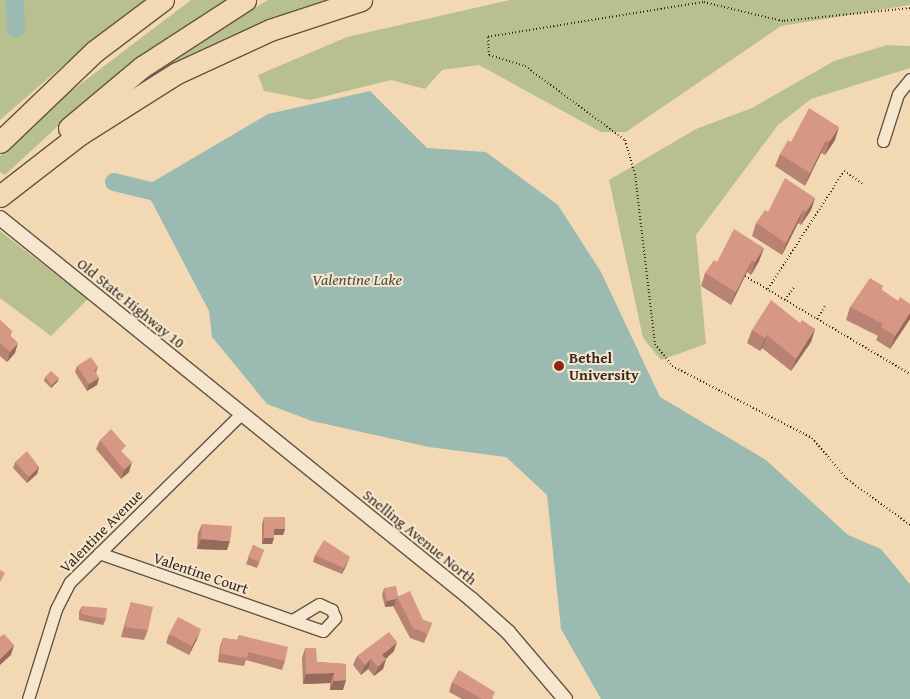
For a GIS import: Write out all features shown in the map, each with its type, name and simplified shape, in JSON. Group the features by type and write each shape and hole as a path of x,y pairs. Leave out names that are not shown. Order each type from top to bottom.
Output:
{"highway":[{"path":"0,142 108,40 163,0"},
{"path":"63,83 178,0"},
{"path":"9,188 67,129 142,67 245,0"},
{"path":"9,188 123,105 206,58 282,25 361,0"}],"street":[{"path":"883,142 898,94 910,80"},
{"name":"Old State Highway 10","path":"0,218 241,414"},
{"name":"Valentine Avenue","path":"28,699 62,593 99,553 241,414"},
{"name":"Snelling Avenue North","path":"241,414 471,599 531,656 565,699"},
{"name":"Valentine Court","path":"99,553 294,619"}],"path":[{"path":"910,8 783,21 704,2 488,37 489,55 525,66 625,140 636,174 655,344 672,366 812,438 847,479 910,525"},
{"path":"768,290 844,171 862,183"},
{"path":"745,276 910,374"},
{"path":"785,300 794,287"},
{"path":"817,319 825,306"}],"green space":[{"path":"0,0 148,0 74,56 0,120"},
{"path":"191,0 228,0 85,101 5,175 0,172 0,156 62,98"},
{"path":"268,0 336,0 148,82 145,78 182,51"},
{"path":"510,0 910,0 910,5 781,26 626,132 601,132 479,65 442,70 425,89 391,80 310,100 264,91 258,75 347,37"},
{"path":"887,45 910,46 910,68 811,99 778,125 696,235 706,344 661,360 643,338 609,180 696,129 752,108 834,61"},
{"path":"0,231 88,299 51,336 0,298"}],"water":[{"name":"Valentine Lake","path":"370,91 427,148 486,152 558,205 601,272 660,397 766,460 848,535 881,549 910,584 910,699 601,699 561,629 547,495 506,457 429,447 312,421 267,404 212,337 209,311 144,187 268,114"}],"building":[{"path":"809,108 839,127 829,142 826,140 810,173 780,154 788,140 791,142"},
{"path":"785,178 815,198 806,212 803,210 786,243 756,223 765,210 768,212"},
{"path":"734,229 764,248 755,262 752,260 736,292 705,273 714,260 717,262"},
{"path":"870,278 883,286 881,289 898,301 900,297 910,304 910,313 895,336 881,327 883,324 850,307"},
{"path":"771,300 800,323 802,320 815,329 796,359 767,335 765,338 752,330"},
{"path":"0,320 12,331 9,334 18,343 10,352 0,343"},
{"path":"91,357 98,367 94,370 99,378 89,384 77,366"},
{"path":"51,371 59,378 52,385 45,377"},
{"path":"111,429 126,446 121,451 132,462 124,470 100,440"},
{"path":"27,451 39,467 29,477 15,462"},
{"path":"264,517 285,517 285,529 274,529 274,538 264,538"},
{"path":"202,524 232,526 230,541 201,539"},
{"path":"324,540 350,557 344,568 315,555"},
{"path":"253,545 264,550 259,562 248,557"},
{"path":"0,570 5,573 0,582"},
{"path":"396,586 398,596 396,599 387,601 384,588"},
{"path":"410,591 423,620 432,623 428,634 413,628 397,597"},
{"path":"131,602 153,607 148,630 125,627"},
{"path":"82,606 107,608 106,619 81,614"},
{"path":"178,617 201,629 192,646 169,634"},
{"path":"389,632 397,642 382,655 386,659 378,667 371,659 365,665 357,656"},
{"path":"4,634 14,645 0,659 0,637"},
{"path":"239,635 288,647 285,661 248,652 247,658 220,654 223,638 238,640"},
{"path":"305,648 316,648 317,662 346,664 346,680 334,681 334,673 306,674"},
{"path":"459,670 495,692 492,699 482,699 452,682"}],"waterway":[{"path":"15,0 16,29"},
{"path":"114,182 167,195"}],"place":[{"name":"Bethel University","path":"559,366"}]}
